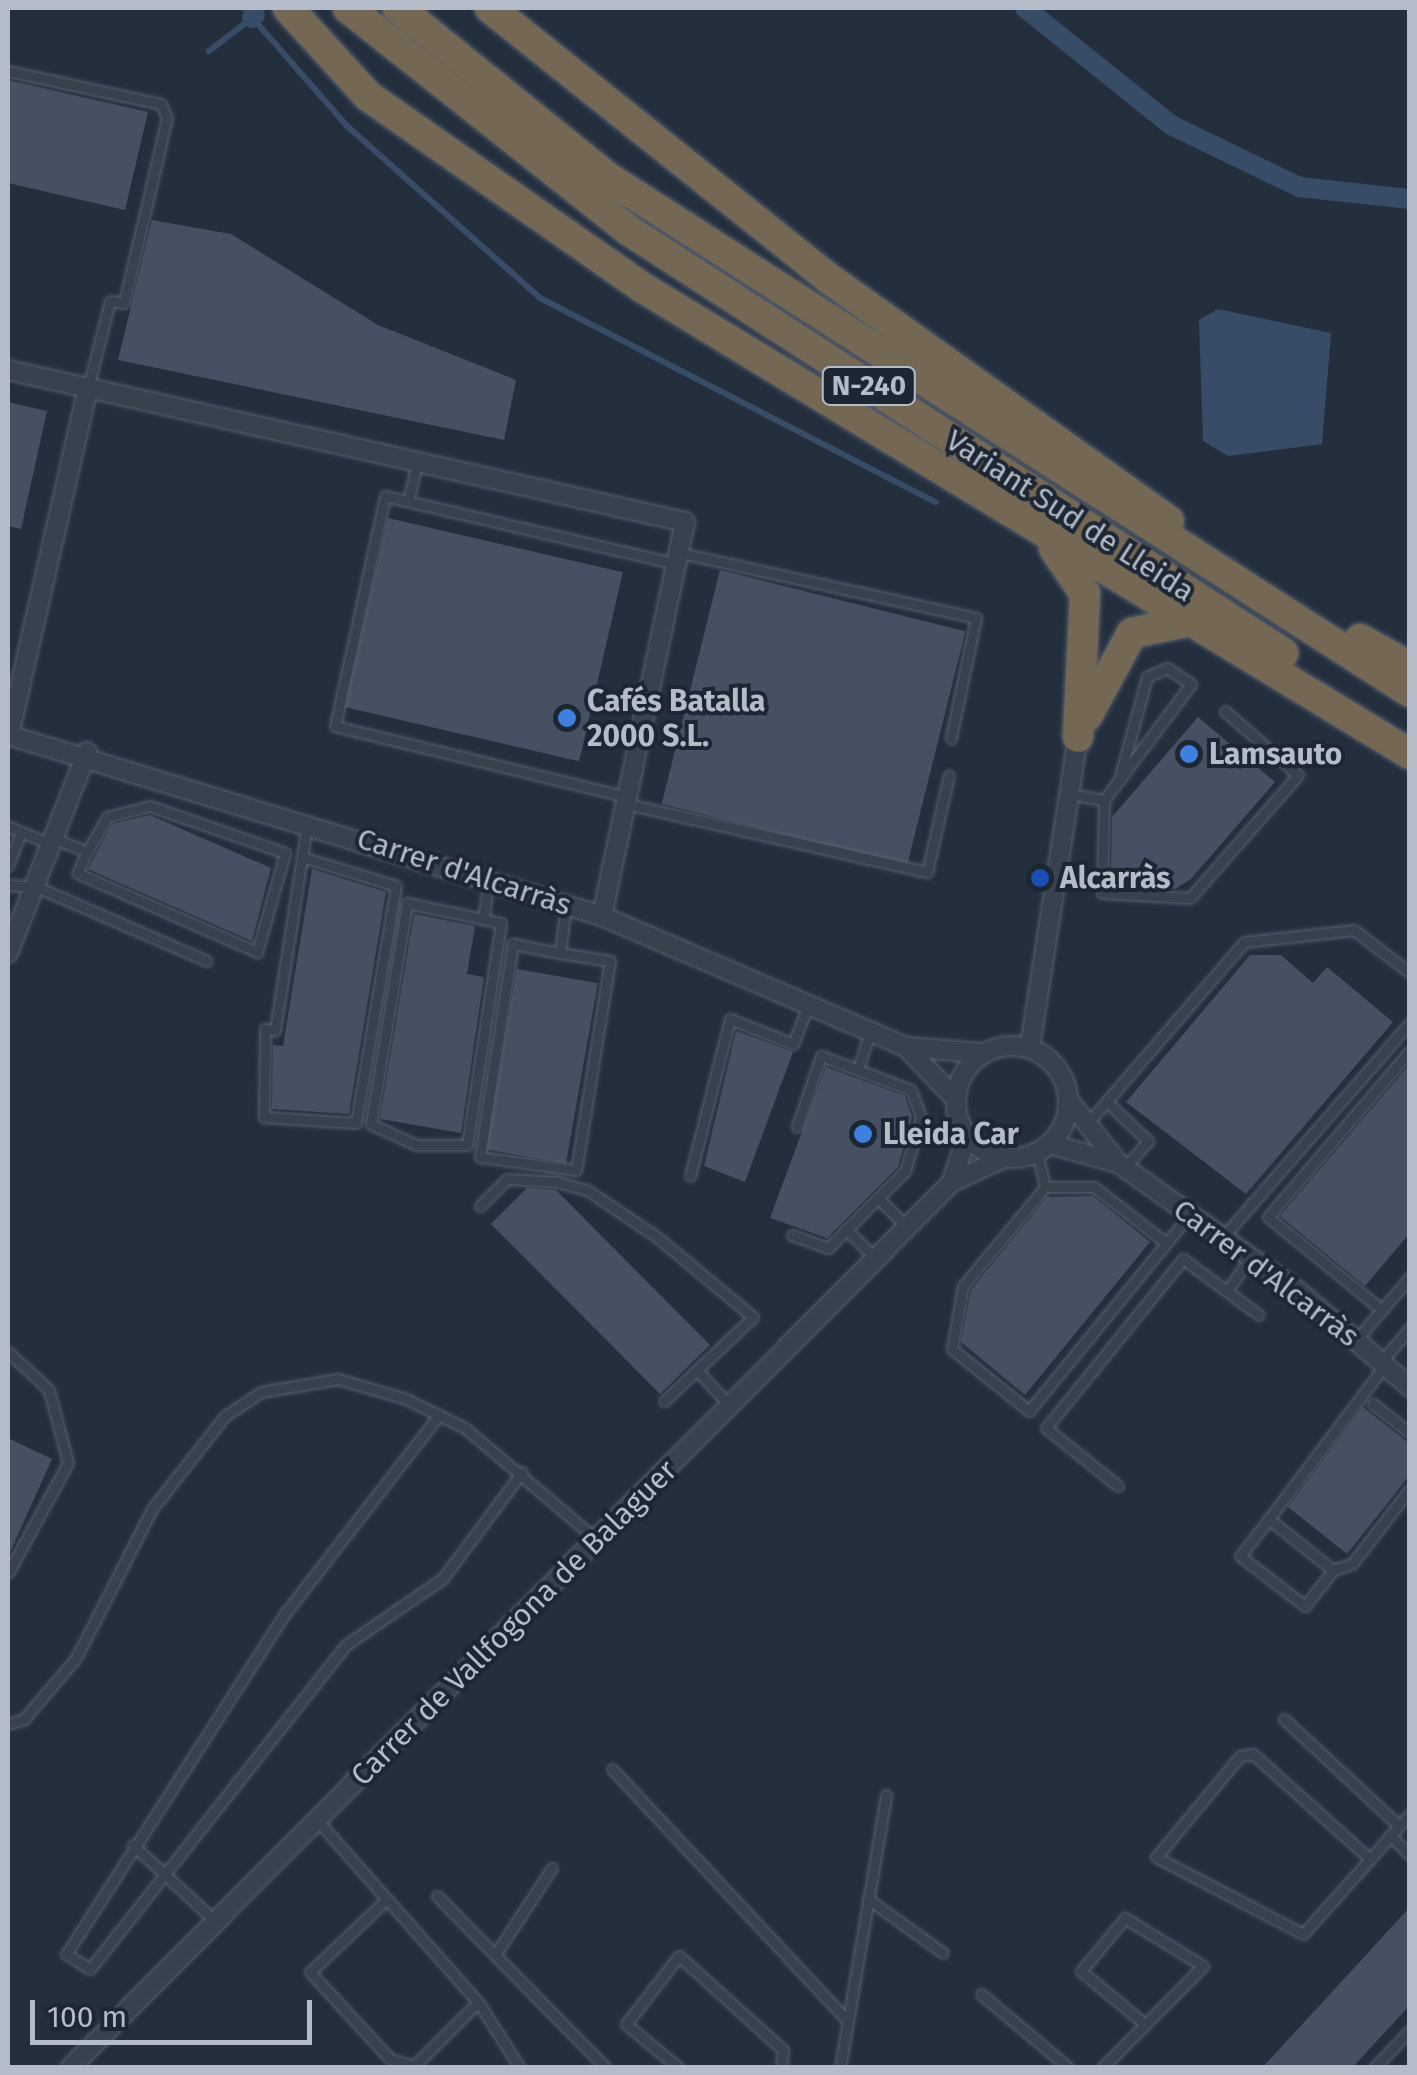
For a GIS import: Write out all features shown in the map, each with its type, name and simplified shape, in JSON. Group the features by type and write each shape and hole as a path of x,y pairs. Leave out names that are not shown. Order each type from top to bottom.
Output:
{"highway":[{"name":"N-240","path":"288,8 368,96 640,286 1410,754"},
{"name":"Variant Sud de Lleida","path":"348,8 628,230 1410,736"},
{"name":"Variant Sud de Lleida","path":"398,8 610,180 1410,692"},
{"name":"N-240","path":"490,8 831,280 1410,692"},
{"path":"992,500 1072,562 1085,594 1078,737"},
{"path":"1231,565 1410,667"},
{"path":"1078,737 1132,633 1192,621"}],"street":[{"path":"8,370 668,512 686,526 602,916"},
{"path":"8,735 88,388"},
{"name":"Carrer d'Alcarràs","path":"8,735 87,752 602,916 810,1002 906,1047 955,1098"},
{"path":"1030,1047 1078,737"},
{"path":"8,954 56,843 87,752"},
{"name":"Carrer d'Alcarràs","path":"906,1047 981,1054"},
{"path":"1030,1047 1051,1059 1070,1102 1044,1148 1004,1158 952,1182 967,1136 955,1098 981,1054 1030,1047"},
{"name":"Carrer d'Alcarràs","path":"1070,1102 1122,1166 1251,1257 1410,1387"},
{"path":"967,1136 1004,1158"},
{"name":"Carrer d'Alcarràs","path":"1044,1148 1122,1166"},
{"name":"Carrer de Vallfogona de Balaguer","path":"68,2066 732,1407 952,1182"}],"lane":[{"path":"8,71 162,104 166,118 124,304 110,301 88,388"},
{"path":"408,501 418,459"},
{"path":"948,776 926,872 335,726 385,496 976,618 951,738"},
{"path":"1119,780 1147,677 1167,668 1190,684 1119,780 1104,800 1102,893 1190,898 1298,775 1225,711"},
{"path":"1069,794 1104,800"},
{"path":"150,806 285,853 257,952 77,873 87,852 107,817 150,806"},
{"path":"302,858 396,886 356,1123 264,1116 264,1029 275,1030 307,822"},
{"path":"8,826 87,852"},
{"path":"8,866 21,832"},
{"path":"484,919 489,880"},
{"path":"8,886 37,887 208,961"},
{"path":"407,903 484,919 501,922 467,1145 416,1145 371,1124 407,903"},
{"path":"560,952 566,905"},
{"path":"1088,1124 1244,942 1354,930 1410,973"},
{"path":"513,944 560,952 610,961 576,1170 480,1157 513,944"},
{"path":"690,1176 730,1019 793,1044 810,1002"},
{"path":"1223,1238 1410,1024"},
{"path":"858,1069 871,1030"},
{"path":"1382,1310 1268,1217 1410,1051"},
{"path":"792,1235 828,1248 905,1171 921,1116 911,1090 820,1056 796,1127"},
{"path":"1107,1102 1148,1141 1122,1166"},
{"path":"1044,1148 1045,1187 964,1286 952,1349 1029,1412 1190,1214"},
{"path":"480,1206 507,1179 557,1182 587,1190 657,1237 753,1317 664,1402"},
{"path":"1045,1187 1094,1187 1166,1243"},
{"path":"878,1198 907,1228"},
{"path":"846,1229 876,1259"},
{"path":"1227,1291 1251,1257"},
{"path":"1118,1486 1046,1428 1182,1259 1259,1315"},
{"path":"1356,1340 1410,1277"},
{"path":"1410,1328 1240,1556 1306,1606 1333,1570 1352,1564 1410,1488"},
{"path":"8,1352 49,1390 68,1464 12,1555 8,1573"},
{"path":"697,1370 732,1407"},
{"path":"8,1724 24,1719 76,1658 152,1510 225,1416 261,1392 338,1379 439,1415 522,1472 598,1541"},
{"path":"1373,1404 1410,1433"},
{"path":"439,1415 284,1615 132,1845 66,1954 90,1969 346,1645 442,1578 522,1472"},
{"path":"1268,1519 1333,1570"},
{"path":"1284,1719 1399,1826"},
{"path":"1370,1859 1253,1754 1240,1756 1156,1857 1303,1934 1370,1859 1390,1835 1410,1814"},
{"path":"612,1769 848,2021"},
{"path":"840,2068 886,1794"},
{"path":"316,1819 478,2002 520,2068"},
{"path":"1390,1835 1410,1855"},
{"path":"132,1845 215,1921"},
{"path":"494,1954 552,1868"},
{"path":"437,1896 606,2068"},
{"path":"387,1899 310,1972 390,2059 411,2066 478,2002"},
{"path":"868,1899 943,1953"},
{"path":"1102,2068 1140,2020 1202,1966 1125,1918 1081,1971 1140,2020"},
{"path":"679,2068 626,2024 680,1956 783,2050 781,2068"},
{"path":"981,1994 1069,2068"},
{"path":"1374,2068 1410,2030"}],"water":[{"path":"1218,309 1331,333 1322,444 1228,456 1203,441 1199,320"}],"building":[{"path":"8,80 148,112 125,210 8,183"},
{"path":"152,220 231,234 378,325 516,380 504,440 118,360"},
{"path":"8,402 47,411 21,529 8,526"},
{"path":"388,518 623,572 579,761 344,707"},
{"path":"720,570 965,631 907,865 662,804"},
{"path":"1198,717 1275,782 1191,879 1175,889 1126,886 1111,873 1112,817"},
{"path":"150,815 271,868 252,941 88,869 112,824"},
{"path":"312,869 386,892 349,1114 272,1109 273,1045 283,1046"},
{"path":"414,914 475,926 467,974 484,977 461,1133 380,1119"},
{"path":"1250,955 1281,955 1313,983 1327,967 1393,1022 1246,1194 1126,1102"},
{"path":"517,969 598,983 566,1163 485,1149"},
{"path":"736,1031 793,1052 745,1182 704,1166"},
{"path":"1410,1064 1410,1233 1365,1286 1280,1216"},
{"path":"826,1067 905,1096 912,1117 898,1167 827,1238 770,1218"},
{"path":"527,1188 556,1190 710,1345 660,1394 491,1224"},
{"path":"1093,1196 1150,1242 1025,1395 961,1342 971,1290 1047,1197"},
{"path":"1363,1407 1410,1444 1410,1475 1347,1554 1288,1507"},
{"path":"8,1438 52,1459 8,1557"},
{"path":"1410,1907 1410,2005 1352,2068 1262,2068"}],"waterway":[{"path":"244,8 346,125 540,298 936,502"},
{"path":"1025,8 1171,125 1299,187 1410,199"},
{"path":"252,18 255,15"},
{"path":"209,51 252,18"}],"place":[{"name":"Cafés Batalla 2000 S.L.","path":"567,718"},
{"name":"Lamsauto","path":"1189,754"},
{"name":"Alcarràs","path":"1040,878"},
{"name":"Lleida Car","path":"863,1134"}]}
